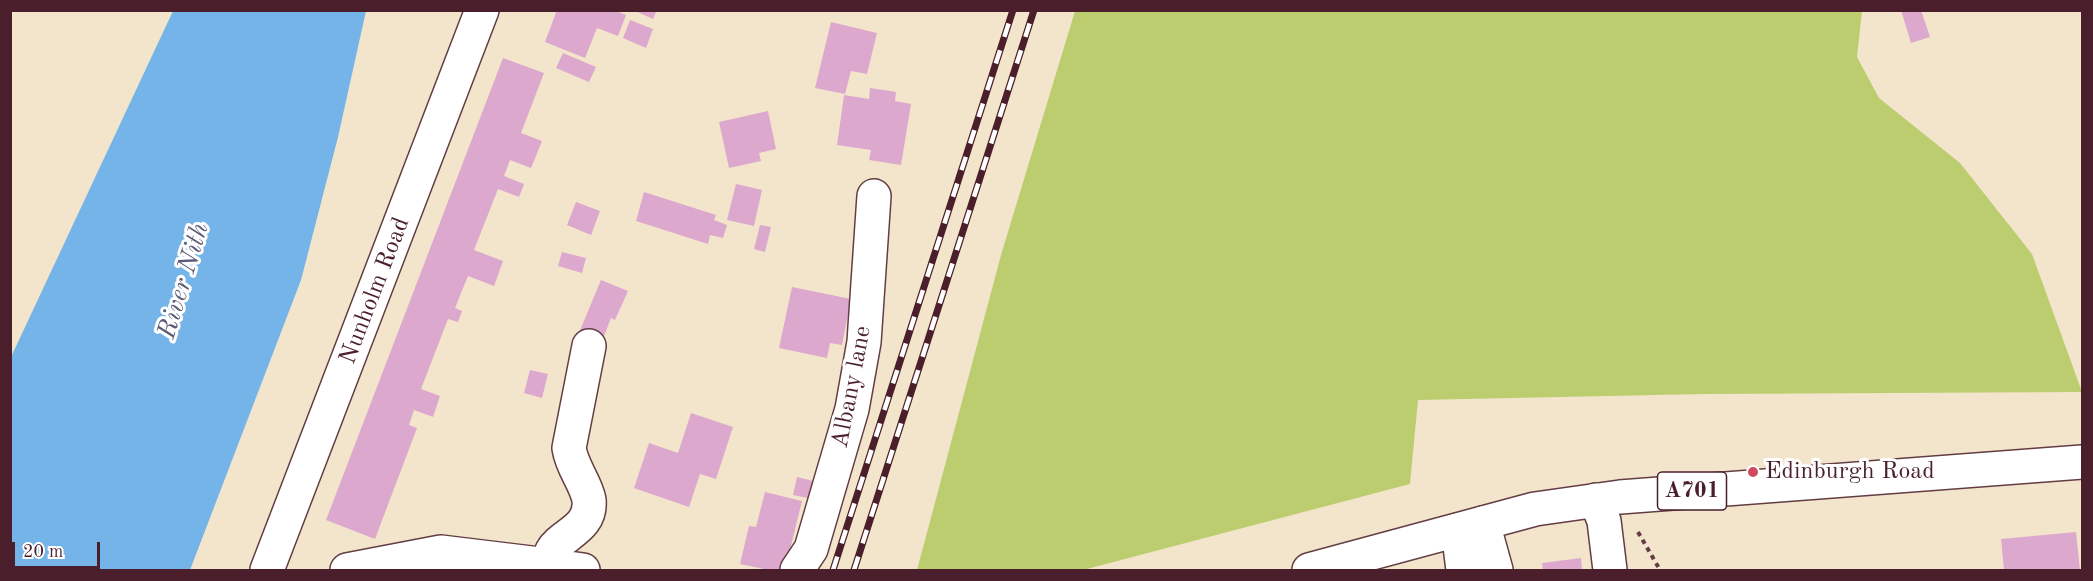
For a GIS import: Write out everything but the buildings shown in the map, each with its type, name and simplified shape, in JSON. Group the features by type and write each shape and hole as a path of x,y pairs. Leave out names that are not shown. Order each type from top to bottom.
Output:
{"main road":[{"name":"Nunholm Road","path":"267,570 482,10"},
{"name":"Albany lane","path":"797,570 811,549 852,409 864,342 874,196"},
{"path":"548,565 552,551 575,532 589,510 587,494 571,461 569,448 589,346"},
{"name":"A701","path":"1309,570 1535,509 1596,500 2082,462"},
{"path":"1596,500 1604,521 1610,570"},
{"path":"1463,570 1470,527"},
{"path":"1470,527 1496,570"},
{"path":"347,570 441,552 584,570"}],"path":[{"path":"1635,526 1660,570"}],"green space":[{"path":"1075,11 1862,11 1857,57 1879,98 1960,163 2032,254 2082,392 1703,394 1418,400 1410,484 1083,570 917,570 1001,255"}],"water":[{"name":"River Nith","path":"173,11 366,11 338,137 301,280 190,570 11,570 11,357"}],"railway":[{"path":"833,570 1013,10"},
{"path":"854,570 1034,10"}],"place":[{"name":"Edinburgh Road","path":"1753,472"}]}
